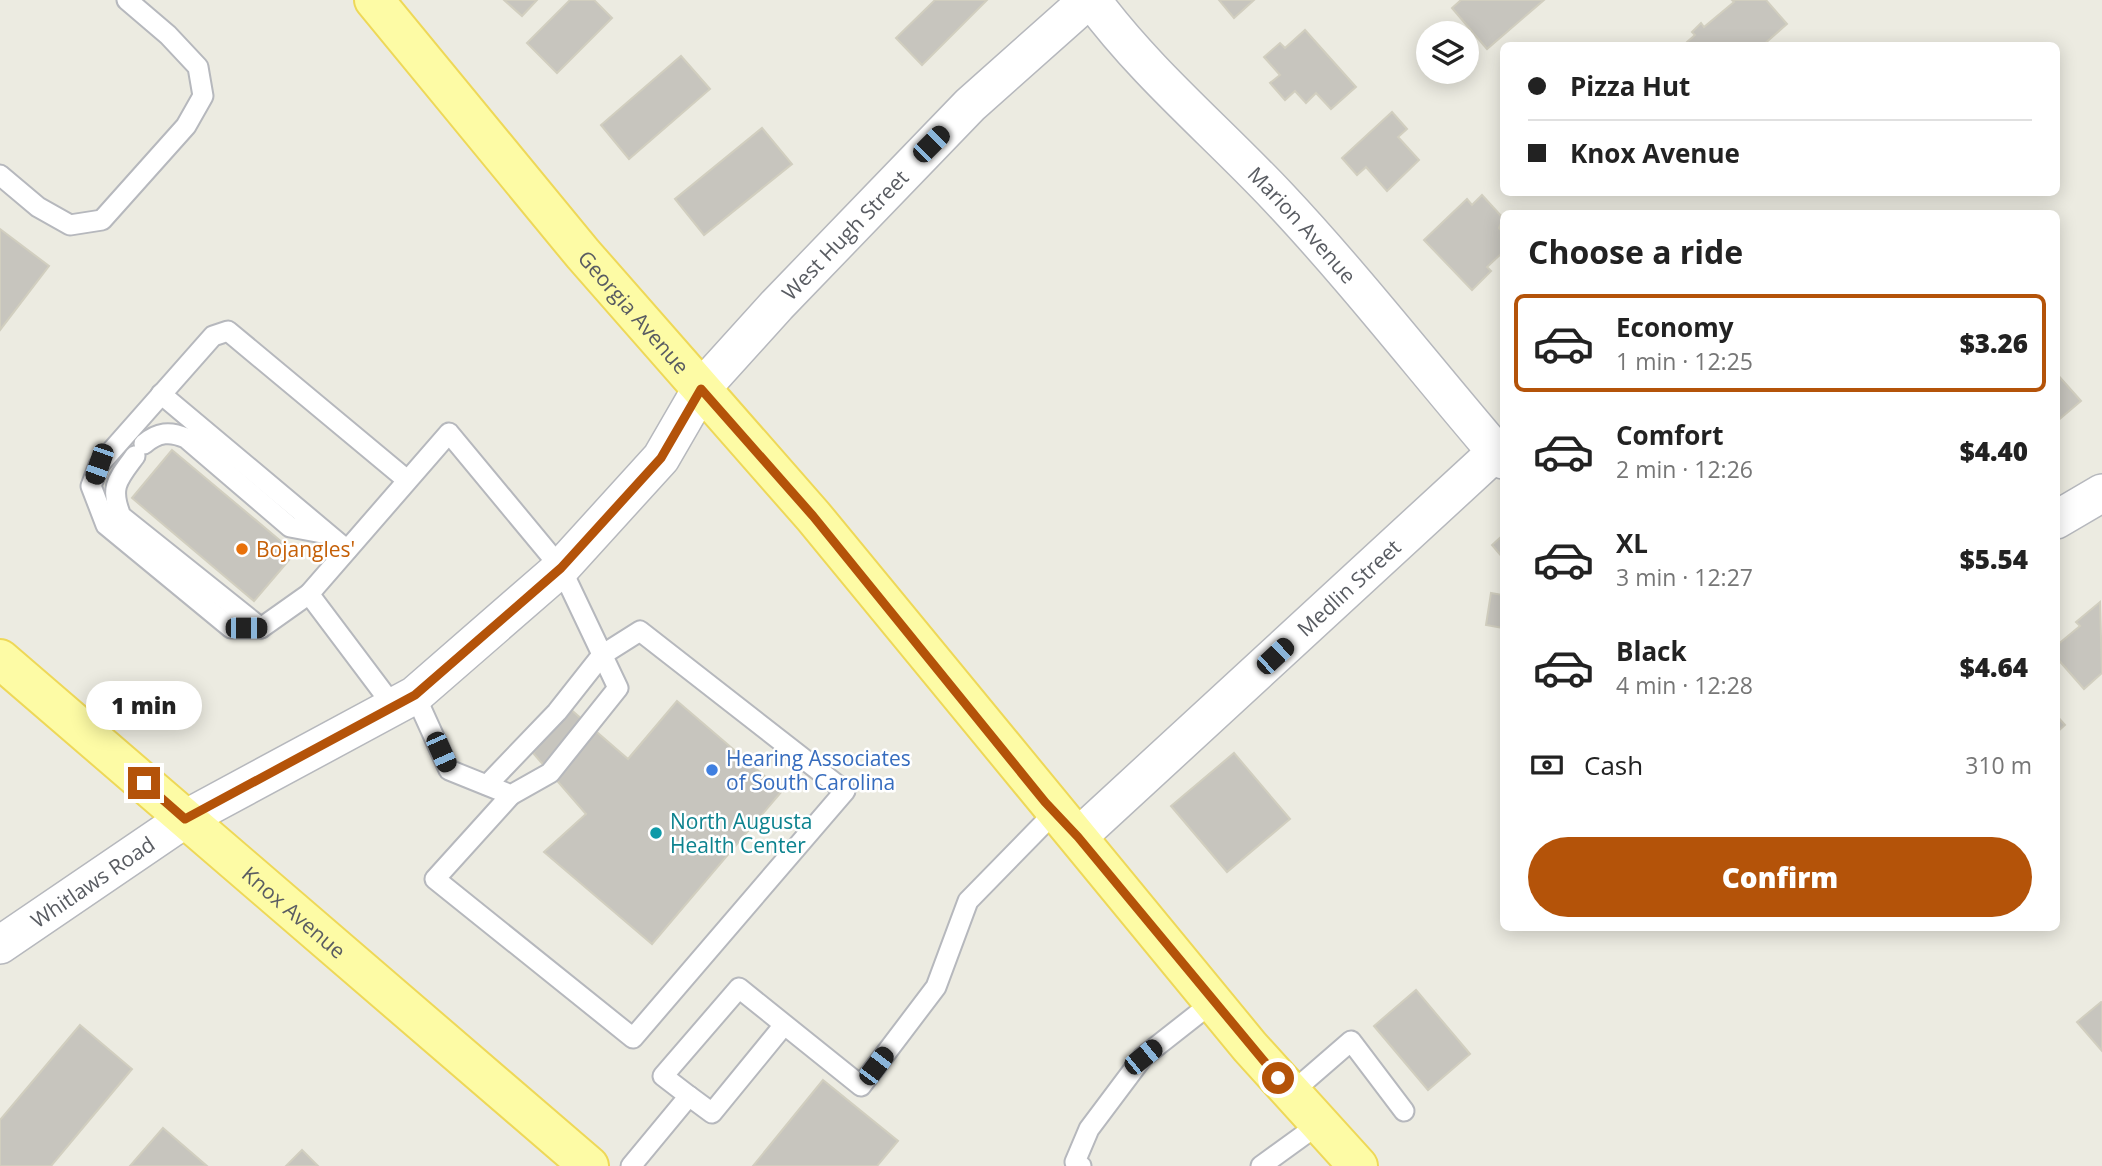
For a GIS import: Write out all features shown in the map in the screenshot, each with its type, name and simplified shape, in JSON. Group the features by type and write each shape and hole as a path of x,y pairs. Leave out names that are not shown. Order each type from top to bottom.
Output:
{"main road":[{"name":"Georgia Avenue","path":"374,0 583,254 813,516 1213,1002 1358,1166"},
{"name":"Knox Avenue","path":"0,659 589,1166"}],"street":[{"name":"West Hugh Street","path":"405,701 561,568 661,458 701,389 912,163 970,105 1090,0"},
{"name":"Marion Avenue","path":"1090,0 1149,68 1279,198 1500,456"},
{"name":"Medlin Street","path":"1066,824 1500,456"},
{"path":"2060,518 2102,493"},
{"name":"Whitlaws Road","path":"0,945 185,819 405,701"}],"lane":[{"path":"0,175 38,207 70,225 102,220 186,126 203,96 198,67 168,35 127,0"},
{"path":"407,480 228,331 213,336 99,464 91,486 106,525 231,628 261,628 309,594 449,433 561,568 602,655 618,688 550,773 511,795 435,879 634,1038 845,791 639,631 602,655 557,712 487,785"},
{"path":"161,394 347,550"},
{"path":"261,628 121,516 113,498 118,480 154,436 173,432 186,438 290,527 326,534"},
{"path":"309,594 405,701 449,770 511,795"},
{"path":"785,1025 712,1113 663,1076 738,988 785,1025 861,1086 936,987 968,901 1066,824"},
{"path":"1081,1166 1075,1162 1089,1129 1143,1057 1213,1002"},
{"path":"1291,1093 1351,1041 1404,1111"},
{"path":"631,1166 689,1096"},
{"path":"1261,1166 1320,1124"}],"building":[{"path":"504,0 537,0 522,16"},
{"path":"570,0 594,0 612,18 557,73 527,43"},
{"path":"935,0 987,0 922,65 896,38"},
{"path":"1219,0 1254,0 1234,18"},
{"path":"1461,0 1544,0 1487,49 1479,40 1479,21 1463,21 1452,8"},
{"path":"1732,0 1766,0 1787,24 1767,42 1687,42 1695,35 1692,32 1701,23 1704,27 1734,2"},
{"path":"1305,30 1356,87 1331,109 1316,93 1306,103 1295,91 1285,100 1270,83 1280,75 1264,57 1280,43 1285,48"},
{"path":"681,56 710,89 629,159 601,125"},
{"path":"1392,112 1407,129 1398,137 1419,160 1387,191 1366,167 1357,175 1342,158"},
{"path":"762,128 792,164 704,235 675,199"},
{"path":"1482,195 1500,215 1500,255 1487,267 1491,271 1472,290 1424,240 1467,199 1472,205"},
{"path":"0,229 49,266 0,330"},
{"path":"2060,377 2081,401 2060,419"},
{"path":"172,450 295,553 254,601 132,498"},
{"path":"1500,538 1500,554 1492,545"},
{"path":"1491,593 1500,594 1500,627 1486,625"},
{"path":"2100,602 2102,673 2084,689 2060,662 2060,643 2080,626 2076,622"},
{"name":"North Augusta Health Center","path":"677,701 782,791 652,944 544,852 586,814 533,753 569,708 628,759"},
{"path":"1234,753 1290,819 1227,872 1171,806"},
{"path":"1416,990 1470,1054 1428,1090 1374,1026"},
{"path":"2102,1003 2102,1051 2077,1022"},
{"path":"80,1025 132,1069 51,1166 0,1166 0,1120"},
{"path":"823,1080 898,1141 877,1166 753,1166"},
{"path":"163,1128 207,1166 130,1166"},
{"path":"302,1150 318,1166 286,1166"}],"place":[{"name":"Bojangles'","path":"242,549"},
{"name":"Hearing Associates of South Carolina","path":"712,770"},
{"name":"North Augusta Health Center","path":"656,833"}],"route":[{"path":"144,783 185,819 415,695 561,568 661,458 701,389 813,516 1045,802 1078,837 1278,1078"}]}
